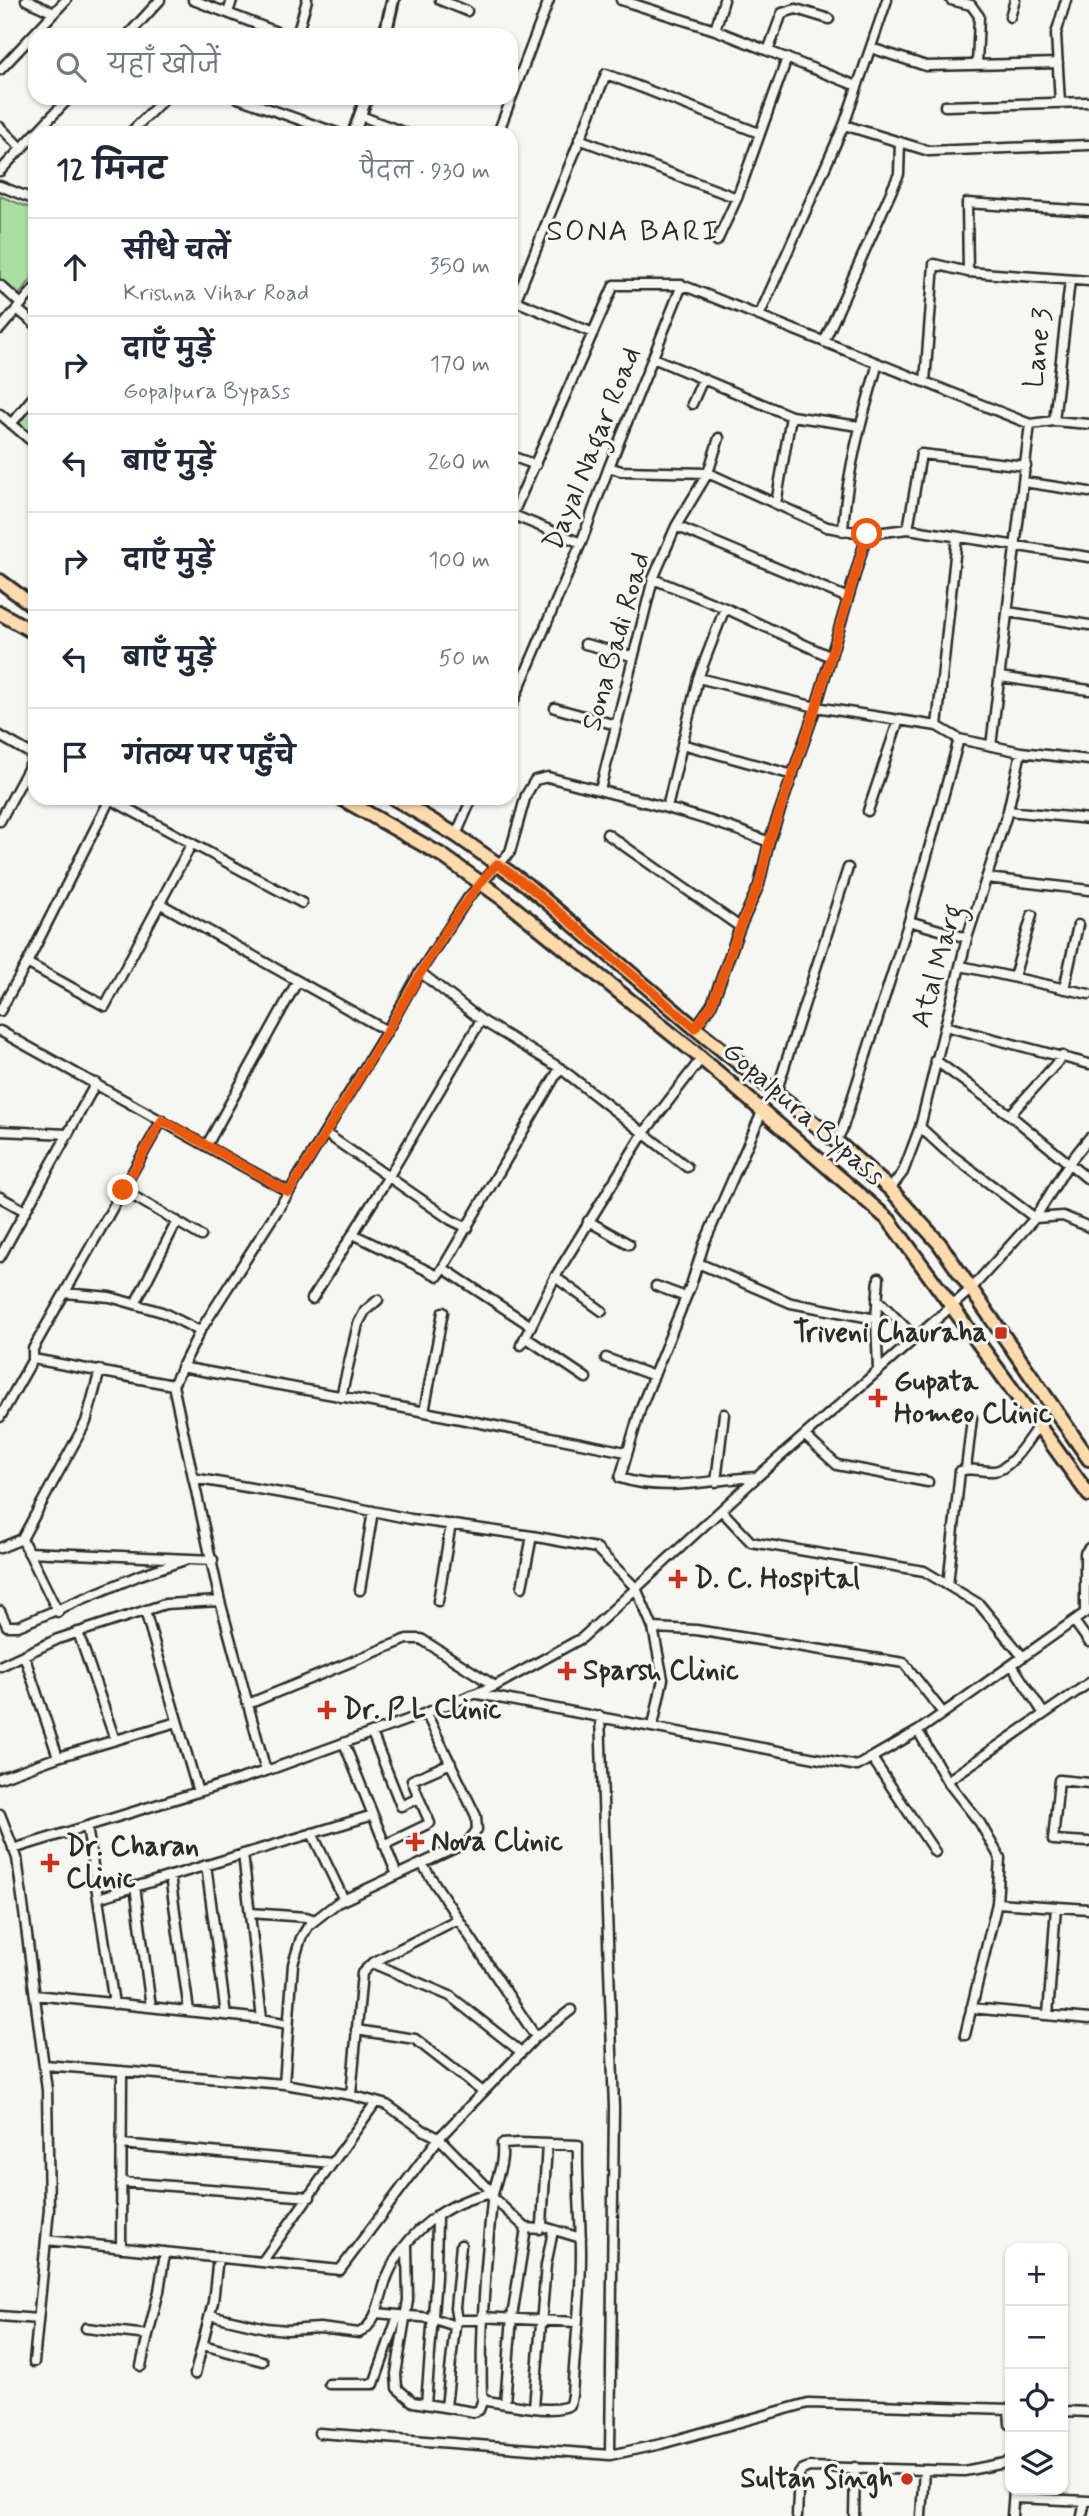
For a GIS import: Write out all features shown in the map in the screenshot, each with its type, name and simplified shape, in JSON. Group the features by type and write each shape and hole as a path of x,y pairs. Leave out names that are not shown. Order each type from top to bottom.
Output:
{"main road":[{"path":"0,580 28,602"},
{"path":"1,616 28,630"},
{"name":"Gopalpura Bypass","path":"353,805 443,856 502,898 701,1059 889,1220 1089,1494"},
{"name":"Gopalpura Bypass","path":"406,805 456,835 527,885 695,1028 836,1141 890,1189 939,1243 1089,1459"}],"street":[{"path":"26,0 54,13"},
{"path":"40,28 66,0"},
{"path":"134,28 160,0"},
{"path":"193,0 267,28"},
{"path":"228,13 232,0"},
{"path":"299,28 307,0"},
{"path":"387,28 393,0"},
{"path":"440,0 467,11"},
{"path":"518,81 549,0"},
{"path":"621,0 715,30 857,86"},
{"path":"715,30 724,0"},
{"path":"759,316 844,125 887,0"},
{"path":"951,0 971,5 979,16 977,65"},
{"path":"1010,17 1015,0"},
{"path":"1060,103 1056,34 1066,0"},
{"path":"768,51 782,13 796,9 830,19"},
{"path":"0,70 28,40"},
{"path":"871,48 926,66 1058,63"},
{"path":"717,241 737,198 787,58"},
{"path":"518,288 606,74 759,133"},
{"path":"945,106 1089,102"},
{"path":"43,126 63,105"},
{"path":"139,126 158,105"},
{"path":"258,105 317,126"},
{"path":"356,126 364,105"},
{"path":"501,126 509,105"},
{"path":"360,116 387,126"},
{"path":"844,125 929,151 1089,145"},
{"path":"0,127 22,149"},
{"path":"579,139 737,198"},
{"path":"824,342 899,174 900,142"},
{"path":"0,171 28,143"},
{"path":"0,186 28,197"},
{"path":"968,272 967,204 1089,211"},
{"path":"925,382 934,264 968,272 1089,281"},
{"name":"Lane 3","path":"1054,421 1070,280"},
{"path":"0,285 28,317"},
{"path":"518,504 614,285 682,285 1030,424 1054,421 1089,424"},
{"name":"Dayal Nagar Road","path":"518,691 581,543 682,285"},
{"path":"0,329 28,296"},
{"path":"518,302 593,333"},
{"path":"653,358 791,416 859,426"},
{"path":"843,531 844,509 859,426 878,363"},
{"path":"692,404 702,379"},
{"path":"11,424 28,403"},
{"path":"0,414 28,438"},
{"path":"776,504 791,416"},
{"path":"991,746 1030,424"},
{"name":"Sona Badi Road","path":"600,790 653,579 676,526 708,473 719,438"},
{"path":"908,529 921,454 1026,466"},
{"path":"518,459 536,465"},
{"path":"609,467 621,471 708,473 827,527 843,531 867,534 908,529 1089,557"},
{"path":"1024,482 1089,492"},
{"path":"518,519 581,543"},
{"path":"676,526 848,598"},
{"path":"695,1028 712,1004 740,927 759,885 769,842 816,707 867,534"},
{"path":"937,726 957,537"},
{"path":"653,579 725,608 831,657"},
{"path":"667,808 698,678 725,608"},
{"path":"1008,612 1089,625"},
{"path":"585,645 632,656"},
{"path":"1000,677 1089,690"},
{"path":"698,678 816,707 937,726 960,739 991,746 1089,760"},
{"path":"555,708 616,725"},
{"path":"868,811 899,719"},
{"path":"0,736 28,752"},
{"path":"836,1141 909,921 960,739"},
{"path":"682,744 793,775"},
{"name":"Atal Marg","path":"890,1189 903,1172 919,1127 967,938 1007,811 1021,752"},
{"path":"0,821 28,769"},
{"path":"266,1771 216,1585 213,1560 173,1385 200,1331 289,1192 420,972 468,898 510,852 526,795 535,780 548,777 722,822 769,842"},
{"path":"0,1011 106,805"},
{"path":"120,805 302,903"},
{"path":"456,835 469,805"},
{"path":"1007,811 1089,819"},
{"path":"607,834 740,927"},
{"path":"27,963 104,1006 192,843"},
{"path":"776,1093 848,868"},
{"path":"987,878 1089,890"},
{"path":"159,903 387,1031"},
{"path":"1014,977 1032,915"},
{"path":"909,921 967,938"},
{"path":"1065,989 1078,925"},
{"path":"961,966 1089,994"},
{"path":"420,972 481,1020 560,1068 687,1167"},
{"path":"207,1146 297,982"},
{"path":"312,1299 389,1176 481,1020"},
{"path":"945,1026 1089,1064"},
{"path":"0,1031 289,1192"},
{"path":"1010,1115 1063,1056"},
{"path":"586,1378 523,1341 555,1277 643,1134 701,1059"},
{"path":"935,1060 1010,1115 1089,1180"},
{"path":"353,1234 438,1276 560,1068"},
{"path":"0,1257 96,1083"},
{"path":"757,1477 691,1485 639,1484 620,1478 626,1452 654,1376 762,1112"},
{"path":"0,1417 33,1359 33,1349 162,1120"},
{"path":"919,1127 1035,1218 1063,1216 1089,1227"},
{"path":"0,1131 68,1134"},
{"path":"325,1133 451,1220 468,1228"},
{"path":"13,1849 266,1771 426,1713 495,1686 582,1637 757,1477 970,1290 1035,1218 1069,1163 1089,1138"},
{"path":"123,1190 201,1236"},
{"path":"0,1197 25,1211"},
{"path":"135,1304 177,1221"},
{"path":"589,1221 629,1244"},
{"path":"698,1263 791,1303 876,1319"},
{"path":"443,1268 531,1326"},
{"path":"555,1277 602,1311"},
{"path":"878,1370 876,1319 879,1278"},
{"path":"656,1286 686,1297"},
{"path":"65,1293 110,1297 135,1304 162,1312 200,1331"},
{"path":"877,1299 915,1337"},
{"path":"341,1397 358,1324 366,1311 378,1300"},
{"path":"424,1412 443,1312"},
{"path":"33,1359 173,1385"},
{"path":"606,1359 654,1376"},
{"path":"181,1367 626,1452"},
{"path":"0,1548 22,1539 86,1422 100,1370"},
{"path":"716,1482 724,1414"},
{"path":"966,1469 972,1418"},
{"path":"948,1585 960,1471 966,1469 996,1472 1006,1468 1039,1424"},
{"path":"805,1436 837,1465 928,1482"},
{"path":"193,1478 596,1548 636,1588 653,1628 663,1679 653,1726"},
{"path":"359,1590 373,1511"},
{"path":"722,1511 751,1542 924,1571 979,1604 1023,1657"},
{"path":"438,1601 451,1524"},
{"path":"522,1587 532,1536"},
{"path":"22,1539 58,1612"},
{"path":"476,1693 858,1766 918,1731 1087,1612 1085,1553 1089,1548"},
{"path":"29,1552 213,1560"},
{"path":"0,1611 7,1626 19,1626 58,1612 140,1575 188,1559"},
{"path":"0,1666 78,1632 165,1604 220,1601"},
{"path":"145,1611 198,1791"},
{"path":"1074,1621 1089,1642"},
{"path":"653,1628 696,1630 904,1663 943,1713"},
{"path":"78,1632 115,1740"},
{"path":"247,1704 407,1639 421,1639 495,1686"},
{"path":"24,1655 58,1757"},
{"path":"1012,1665 1044,1714"},
{"path":"947,1781 1089,1683"},
{"path":"284,2084 293,1964 301,1938 309,1925 344,1900 468,1842 477,1830 476,1816 426,1713"},
{"path":"600,1716 614,2108 610,2455"},
{"path":"0,1778 58,1757 177,1722"},
{"path":"918,1731 947,1781 980,1824 1000,1858 997,1903 965,2035"},
{"path":"372,1733 401,1806 419,1798"},
{"path":"344,1743 397,1875"},
{"path":"872,1758 935,1852"},
{"path":"384,1845 430,1823 412,1780 451,1763"},
{"path":"1089,1783 1059,1780 1053,1840 1089,1842"},
{"path":"0,1814 17,1858 47,2090 49,2206 34,2362"},
{"path":"98,1898 373,1815"},
{"path":"87,1826 114,2004"},
{"path":"312,1833 344,1900"},
{"path":"243,1854 262,2019"},
{"path":"422,1864 536,2037"},
{"path":"206,1865 226,2015"},
{"path":"170,1876 189,2011"},
{"path":"135,1886 151,2007"},
{"path":"997,1903 1089,1909"},
{"path":"1048,2015 1056,1907"},
{"path":"250,1913 315,1920"},
{"path":"351,2095 362,1973 372,1963 458,1919"},
{"path":"372,1963 450,1996 522,2052"},
{"path":"35,1995 288,2024"},
{"path":"971,2007 1089,2019"},
{"path":"46,2240 340,2270 439,2138 536,2037 570,2010"},
{"path":"356,2030 415,2039 483,2092"},
{"path":"44,2065 284,2084 351,2095 387,2105 439,2138 526,2228 534,2230 541,2226"},
{"path":"121,2071 121,2248"},
{"path":"262,2262 376,2102"},
{"path":"121,2144 332,2164"},
{"path":"407,2244 409,2284 402,2317 396,2385 413,2402 476,2412 482,2399 482,2318 492,2195 503,2162 502,2144 578,2145 580,2295 570,2405 534,2407 482,2399"},
{"path":"541,2226 547,2144"},
{"path":"121,2182 310,2197"},
{"path":"210,2315 266,2328 320,2328 354,2333 363,2331 376,2313 388,2275 411,2237 437,2215 479,2195 492,2195"},
{"path":"426,2404 436,2277 437,2215"},
{"path":"541,2226 581,2238"},
{"path":"505,2403 512,2318 526,2228"},
{"path":"534,2407 546,2265 553,2231"},
{"path":"446,2407 456,2323 461,2245"},
{"path":"141,2366 159,2291 165,2252"},
{"path":"195,2374 210,2315 218,2258"},
{"path":"376,2313 456,2323 482,2318 576,2322"},
{"path":"0,2316 38,2319"},
{"path":"329,2384 374,2385 402,2317"},
{"path":"86,2328 148,2335"},
{"path":"203,2345 262,2361"},
{"path":"319,2433 610,2455 661,2444 808,2403 1005,2409"},
{"path":"1068,2411 1089,2412"},
{"path":"797,2516 799,2474 809,2467 964,2471 1005,2463"},
{"path":"854,2516 855,2467"},
{"path":"921,2516 924,2470"},
{"path":"1012,2516 1015,2495"},
{"path":"1025,2495 1087,2501 1082,2516"}],"green space":[{"path":"0,196 28,207 28,284 18,296 0,279"},
{"path":"28,411 28,431 18,423"}],"place":[{"name":"Triveni Chauraha","path":"1001,1333"},
{"name":"Gupata Homeo Clinic","path":"878,1398"},
{"name":"D. C. Hospital","path":"678,1579"},
{"name":"Sparsh Clinic","path":"567,1671"},
{"name":"Dr. P L Clinic","path":"327,1710"},
{"name":"Nova Clinic","path":"415,1842"},
{"name":"Dr. Charan Clinic","path":"50,1863"},
{"name":"Sultan Singh","path":"907,2479"}],"district":[{"name":"SONA BARI","path":"633,231"}],"route":[{"path":"123,1190 162,1120 289,1192 420,972 468,898 497,864 527,885 695,1028 712,1004 740,927 759,885 769,842 816,707 867,534"}]}
